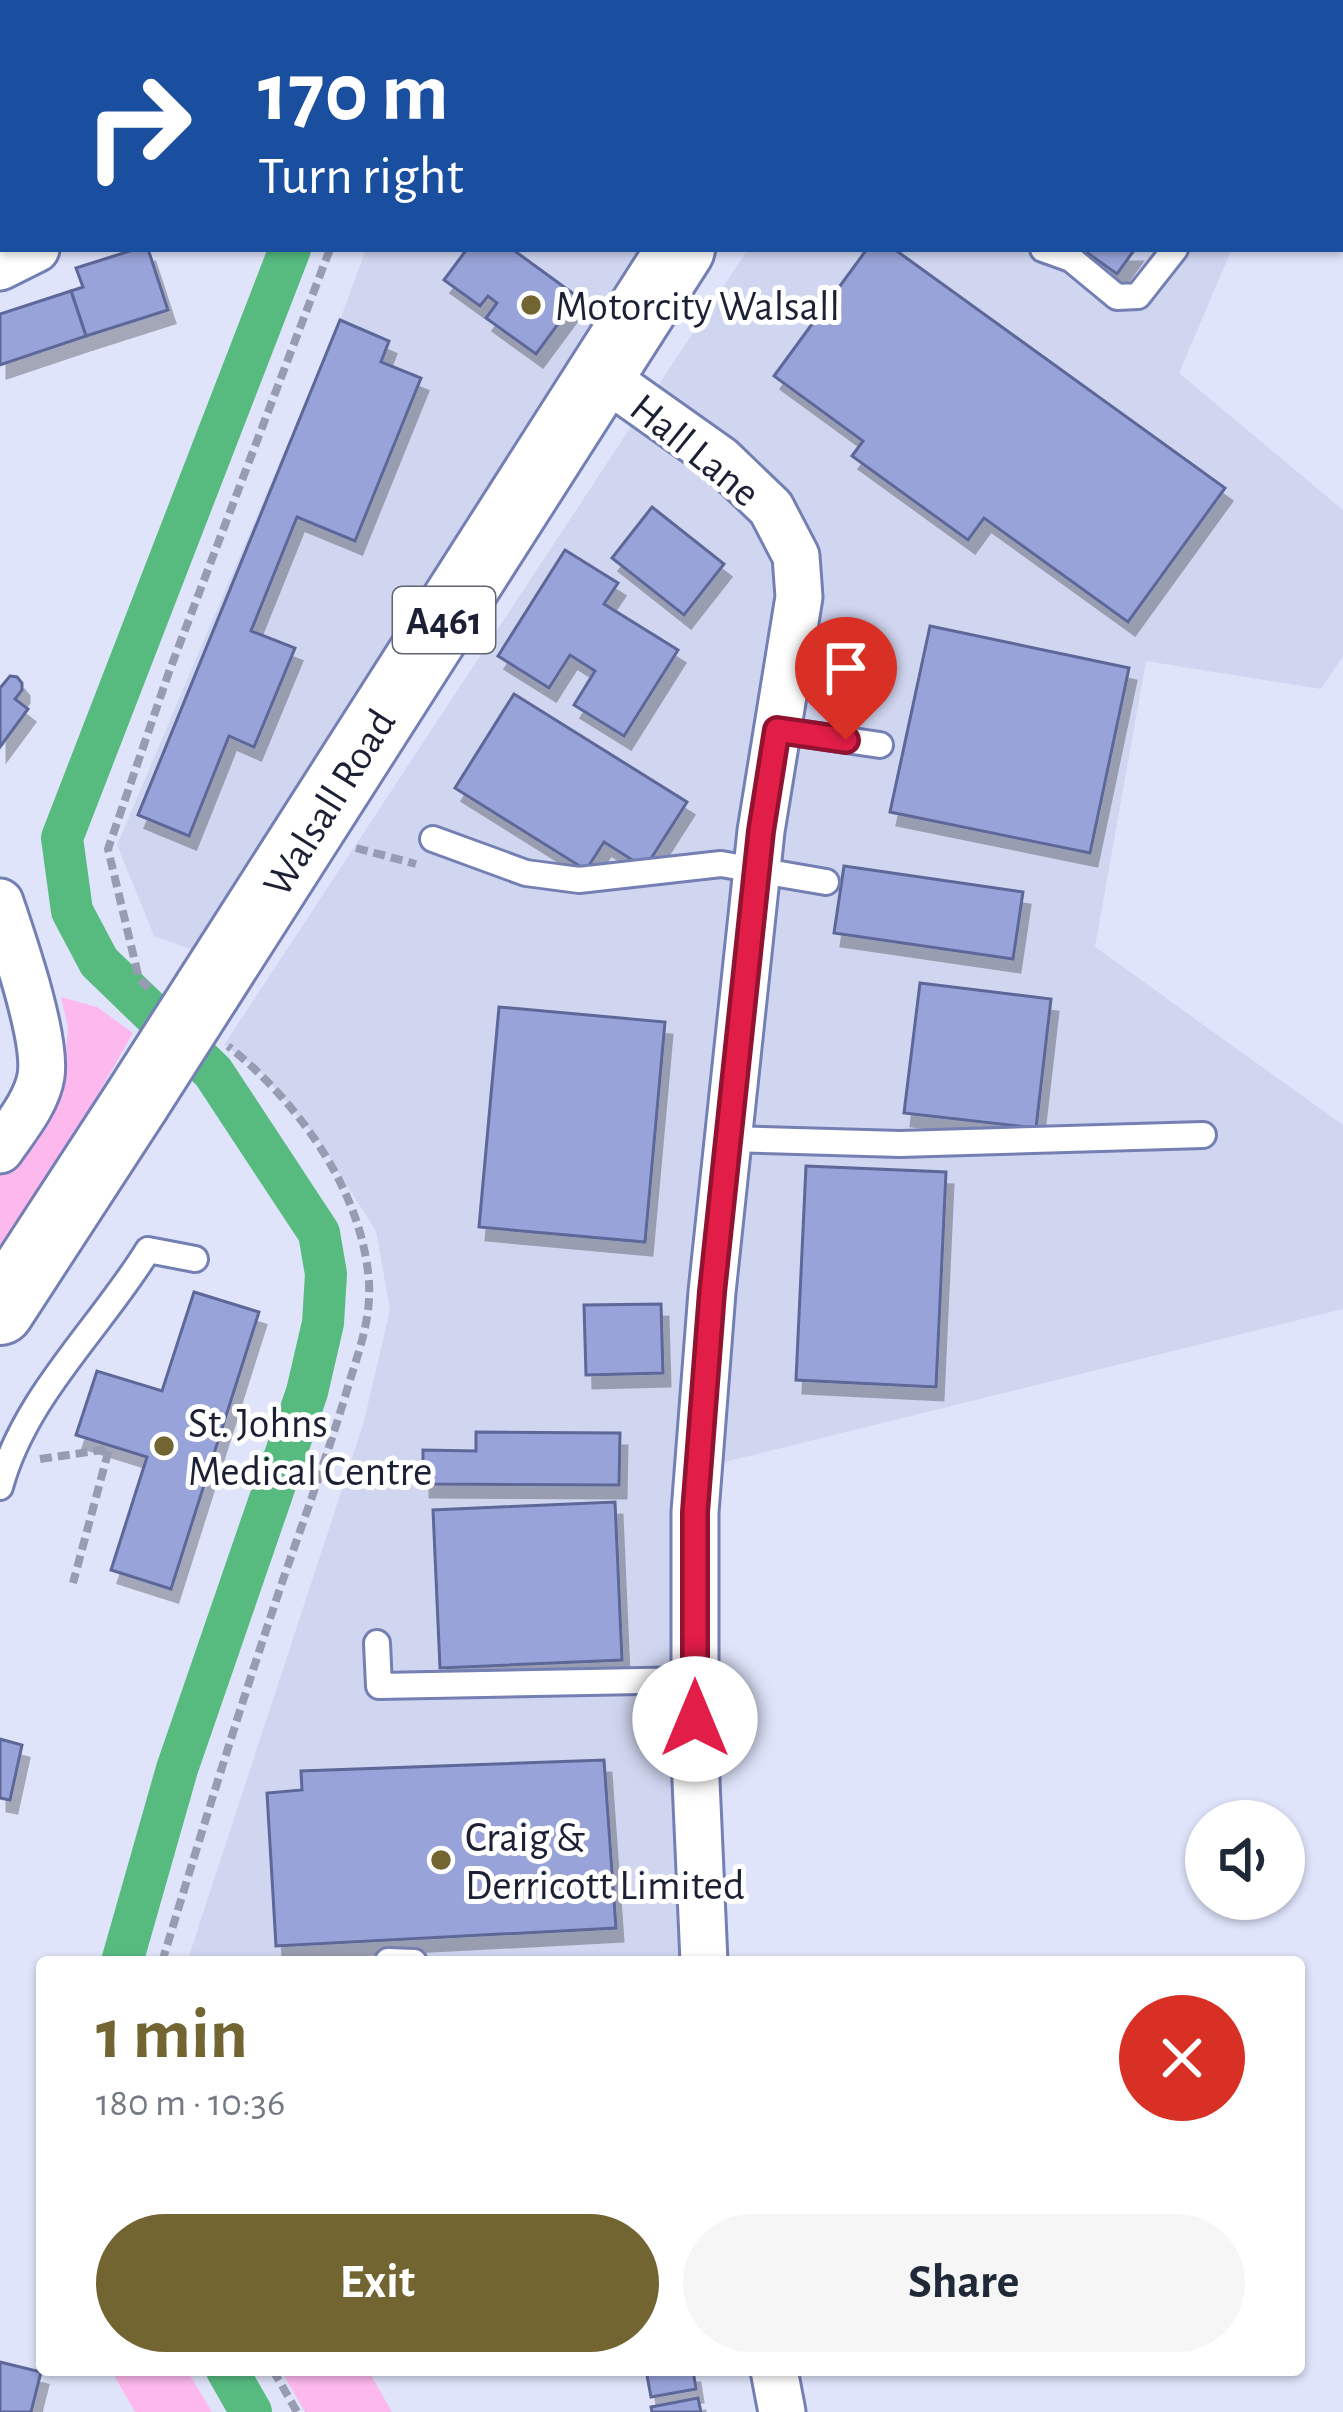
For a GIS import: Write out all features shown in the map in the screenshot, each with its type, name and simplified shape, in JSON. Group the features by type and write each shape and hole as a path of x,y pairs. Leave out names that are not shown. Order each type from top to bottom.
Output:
{"highway":[{"name":"Walsall Road","path":"196,1010 679,252"},
{"name":"A461","path":"0,1311 196,1010"}],"street":[{"path":"0,267 30,252"},
{"name":"Hall Lane","path":"600,374 720,459 771,508 796,556 799,597 757,870 695,1512 694,1680 704,1956"},
{"path":"0,1150 26,1112 41,1077 40,1045 5,918"},
{"path":"775,2376 782,2412"}],"lane":[{"path":"1050,252 1070,259 1117,297 1138,296 1173,252"},
{"path":"777,730 880,745"},
{"path":"433,839 526,873 579,880 721,864 826,882"},
{"path":"728,1139 900,1144 1203,1135"},
{"path":"0,1487 9,1454 41,1399 148,1250 195,1259"},
{"path":"377,1643 380,1686 694,1680"}],"path":[{"path":"164,1956 242,1701 338,1422 367,1324 369,1286 363,1238 346,1193 290,1107 196,1010 139,979 108,849 169,672 329,252"},
{"path":"354,848 379,853"},
{"path":"29,1477 35,1459 110,1449 74,1583"},
{"path":"276,2376 297,2412"}],"shaded area":[{"path":"365,252 648,252 207,955 154,936 117,845"},
{"path":"746,252 1231,252 1179,373 1343,510 1343,656 1321,689 1146,661 1095,947 1343,1125 1343,1309 672,1475 674,1771 686,1956 189,1956 363,1425 390,1310 376,1231 319,1141 261,1072 224,1045"},
{"path":"61,997 97,1007 133,1033 0,1265 0,1165 64,1074 68,1028"},
{"path":"114,2376 191,2376 212,2412 135,2412"},
{"path":"284,2376 371,2376 392,2412 305,2412"}],"building":[{"path":"127,252 149,252 168,310 86,336 71,291 83,287 76,268"},
{"path":"465,252 516,252 578,297 536,354 486,318 497,303 488,296 480,306 444,280"},
{"path":"865,252 898,252 1225,488 1128,622 984,518 968,540 852,456 863,441 774,376"},
{"path":"1086,252 1133,252 1117,274"},
{"path":"71,291 86,336 0,365 0,314"},
{"path":"340,320 389,341 381,362 421,378 355,541 297,517 251,631 295,648 254,747 229,736 189,836 138,815"},
{"path":"652,507 724,564 684,615 612,558"},
{"path":"565,550 618,583 604,604 678,650 624,736 574,705 595,671 570,655 549,688 498,656"},
{"path":"930,626 1129,668 1090,853 890,812"},
{"path":"10,676 22,683 15,699 28,709 0,747 0,688"},
{"path":"514,694 687,802 645,868 604,842 586,870 455,788"},
{"path":"844,866 1023,892 1013,959 834,933"},
{"path":"920,983 1051,999 1036,1128 904,1113"},
{"path":"499,1007 665,1022 645,1242 479,1227"},
{"path":"806,1166 946,1172 936,1387 796,1380"},
{"name":"St. Johns Medical Centre","path":"194,1292 259,1312 171,1589 111,1570 147,1457 76,1435 97,1371 162,1391"},
{"path":"661,1304 663,1373 586,1375 584,1305"},
{"path":"476,1432 620,1433 619,1485 423,1484 423,1450 476,1451"},
{"path":"615,1502 622,1660 440,1668 433,1510"},
{"path":"0,1739 22,1745 10,1800 0,1798"},
{"name":"Craig & Derricott Limited","path":"604,1760 616,1928 276,1946 267,1793 302,1790 301,1771"},
{"path":"0,2362 36,2371 40,2376 31,2412 0,2412"},
{"path":"647,2376 694,2376 696,2389 651,2397"},
{"path":"698,2398 701,2412 652,2412 651,2407"}],"waterway":[{"path":"124,1956 177,1769 307,1392 323,1323 326,1274 319,1233 213,1072 99,962 72,911 62,838 289,252"},
{"path":"230,2376 251,2412"}],"place":[{"name":"Motorcity Walsall","path":"531,305"},
{"name":"St. Johns Medical Centre","path":"164,1446"},
{"name":"Craig & Derricott Limited","path":"441,1860"}],"route":[{"path":"695,1719 695,1512 712,1292 761,831 777,730 846,740"}]}
